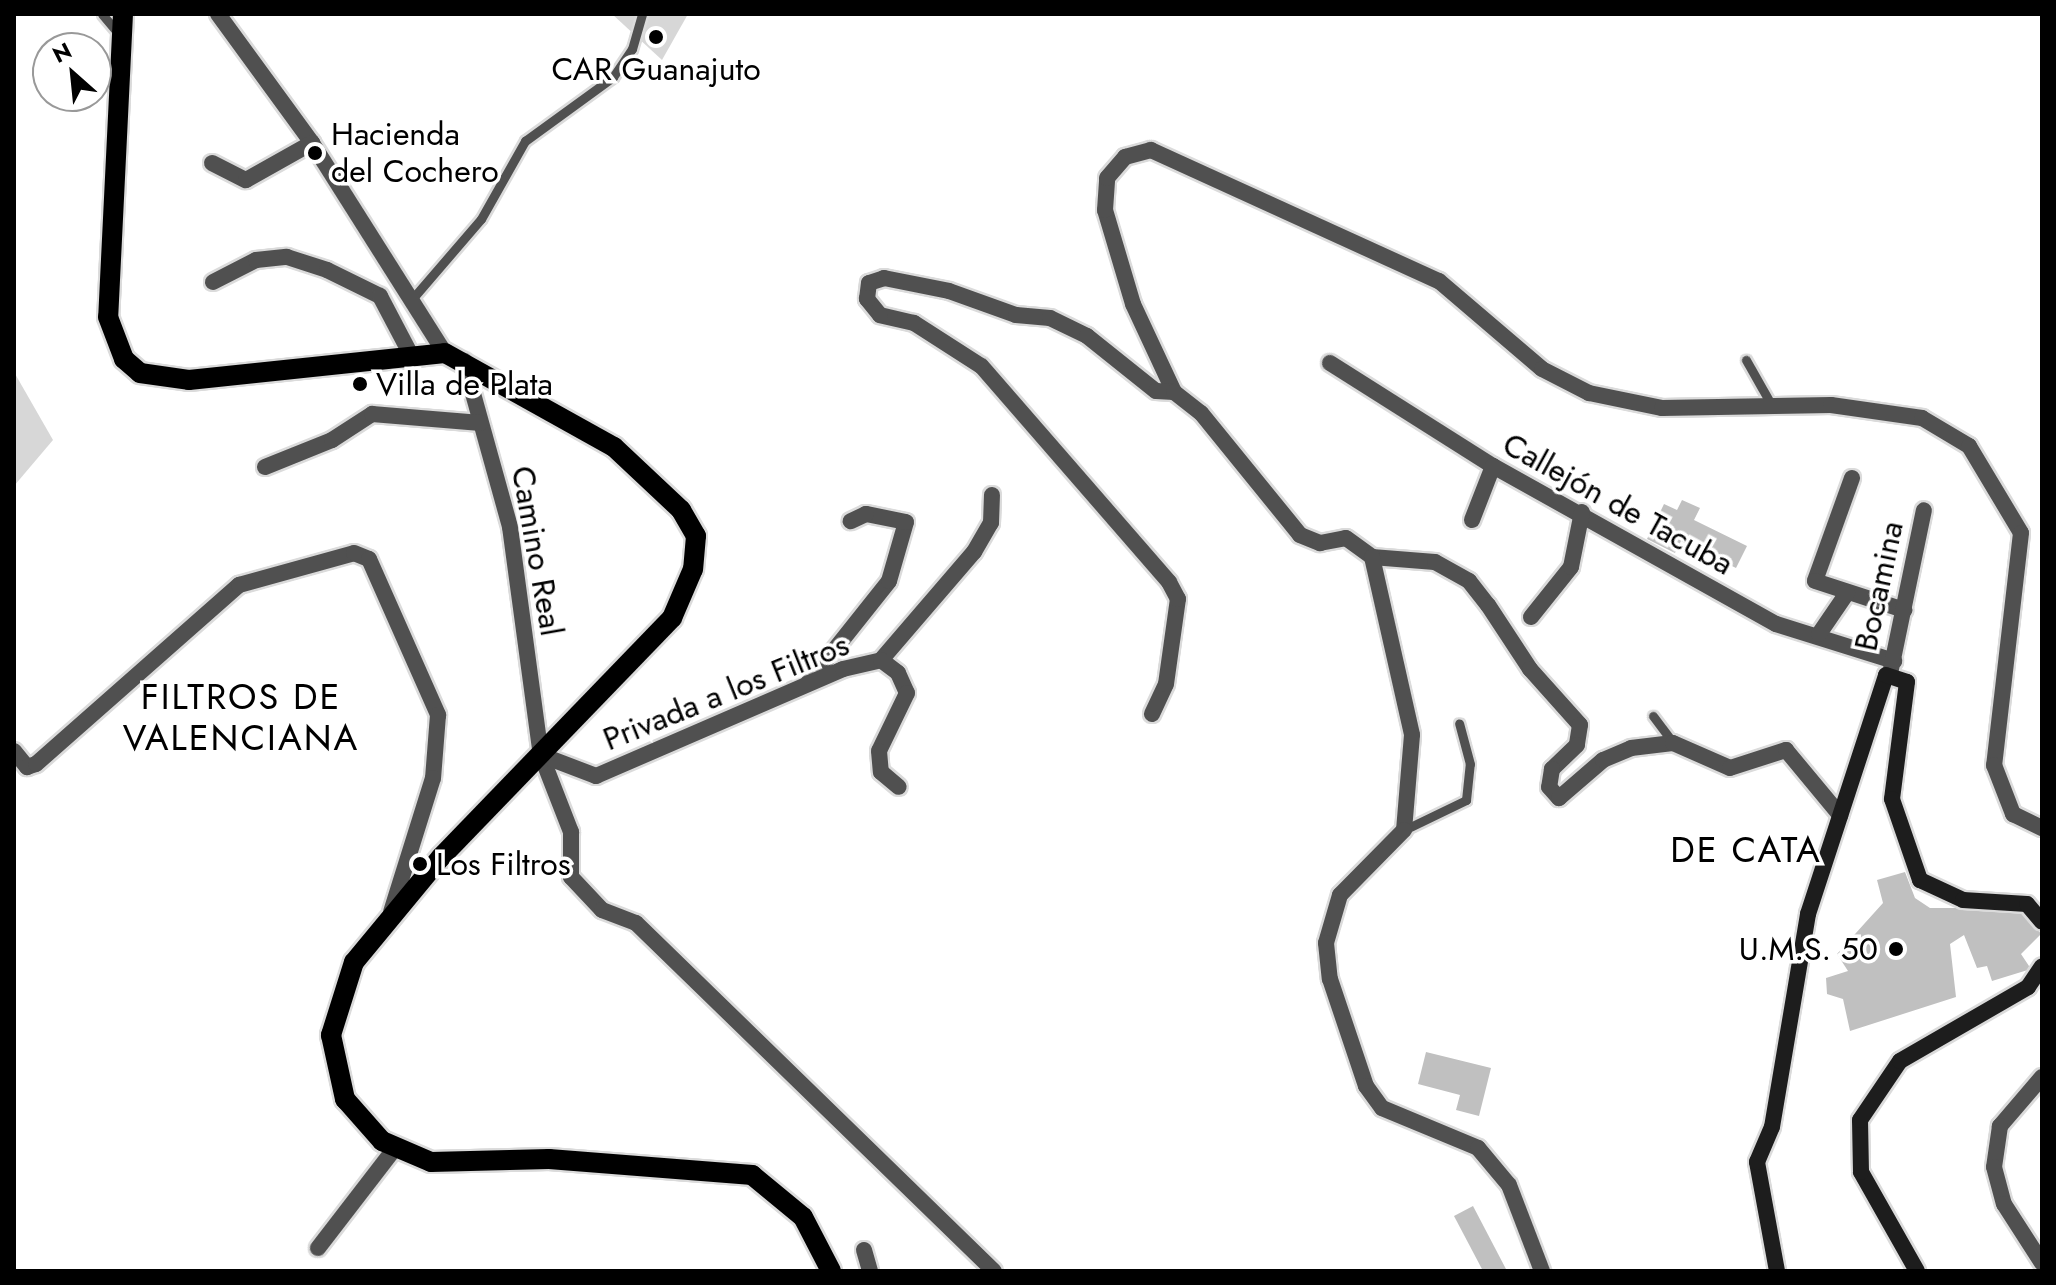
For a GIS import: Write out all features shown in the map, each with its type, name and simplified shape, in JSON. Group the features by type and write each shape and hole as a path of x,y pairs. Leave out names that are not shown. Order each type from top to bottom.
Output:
{"main road":[{"path":"123,14 108,317 124,359 140,373 189,380 411,355 454,357 614,447 681,510 696,536 693,569 672,618 391,912 354,962 331,1035 345,1099 395,1148 431,1162 549,1159 752,1175 803,1217 831,1271"}],"street":[{"name":"Camino Real","path":"218,14 312,143 454,357 481,423 510,527 541,755 571,832 571,877 602,910 636,923 994,1271"},
{"path":"212,163 246,180 312,143"},
{"path":"1840,815 1786,750 1730,768 1673,743 1603,760 1559,798 1549,787 1552,769 1577,745 1580,725 1530,669 1469,581 1435,562 1372,557 1346,538 1320,543 1300,535 1201,413 1174,392 1133,304 1105,210 1107,178 1125,157 1151,150 1439,281 1542,369 1589,393 1662,408 1772,406 1878,409 1922,418 1969,446 2021,533 1994,765 2013,814 2042,828"},
{"path":"213,282 256,260 287,257 327,270 380,296 411,355"},
{"path":"1152,714 1166,684 1178,599 981,366 914,323 880,315 867,299 869,283 910,283 1016,315 1050,318 1087,336 1156,391 1174,392"},
{"name":"Callejón de Tacuba","path":"1330,363 1493,466 1582,512 1776,624 1819,634 1892,667"},
{"path":"265,467 332,440 372,414 481,423"},
{"path":"1472,520 1493,466"},
{"path":"1852,478 1815,581 1904,610"},
{"path":"881,660 974,552 991,523 992,495"},
{"name":"Bocamina","path":"1892,667 1924,510"},
{"path":"1531,617 1571,567 1582,512"},
{"path":"807,685 889,581 906,522 866,514 851,521"},
{"path":"14,751 27,767 36,764 239,585 354,553 369,559 438,715 433,778 391,912"},
{"path":"1372,557 1412,735 1404,830 1340,895 1326,943 1330,979 1366,1086 1382,1108 1478,1148 1509,1185 1542,1271"},
{"path":"1819,634 1847,593"},
{"name":"Privada a los Filtros","path":"541,755 596,776 807,685 881,660 898,673 907,693 879,751 881,772 899,787"},
{"path":"1777,1271 1757,1162 1772,1127 1808,914 1892,667 1907,682 1892,799 1920,880 1963,900 2027,904 2042,922"},
{"path":"1917,1271 1861,1172 1860,1120 1900,1061 2028,987 2042,966"},
{"path":"2042,1077 2000,1126 1994,1167 2004,1204 2042,1263"},
{"path":"318,1248 395,1148"},
{"path":"864,1250 870,1271"}],"lane":[{"path":"102,14 122,38"},
{"path":"413,298 481,219 525,141 582,105 632,49 642,14"},
{"path":"1746,360 1772,406"},
{"path":"1653,716 1673,743"},
{"path":"1404,830 1466,800 1470,764 1459,723"}],"shaded area":[{"name":"CAR Guanajuto","path":"612,14 688,14 662,60"},
{"path":"14,372 53,440 14,486"}],"building":[{"path":"1682,500 1700,508 1694,520 1747,546 1736,568 1681,541 1675,553 1647,539 1664,504 1677,510"},
{"name":"U.M.S. 50","path":"1905,872 1915,898 1930,908 2023,908 2041,934 2021,954 2031,969 1992,981 1987,966 1977,968 1964,935 1950,944 1956,997 1850,1031 1843,999 1827,994 1826,978 1848,971 1837,954 1883,903 1877,880"},
{"path":"1426,1052 1491,1068 1479,1116 1456,1110 1460,1095 1418,1084"},
{"path":"1473,1206 1507,1271 1483,1271 1454,1216"}],"place":[{"name":"CAR Guanajuto","path":"656,37"},
{"name":"Hacienda del Cochero","path":"315,153"},
{"name":"Villa de Plata","path":"360,384"},
{"name":"Los Filtros","path":"420,864"},
{"name":"U.M.S. 50","path":"1896,949"}],"district":[{"name":"FILTROS DE VALENCIANA","path":"241,716"},
{"name":"DE CATA","path":"1746,850"}]}
